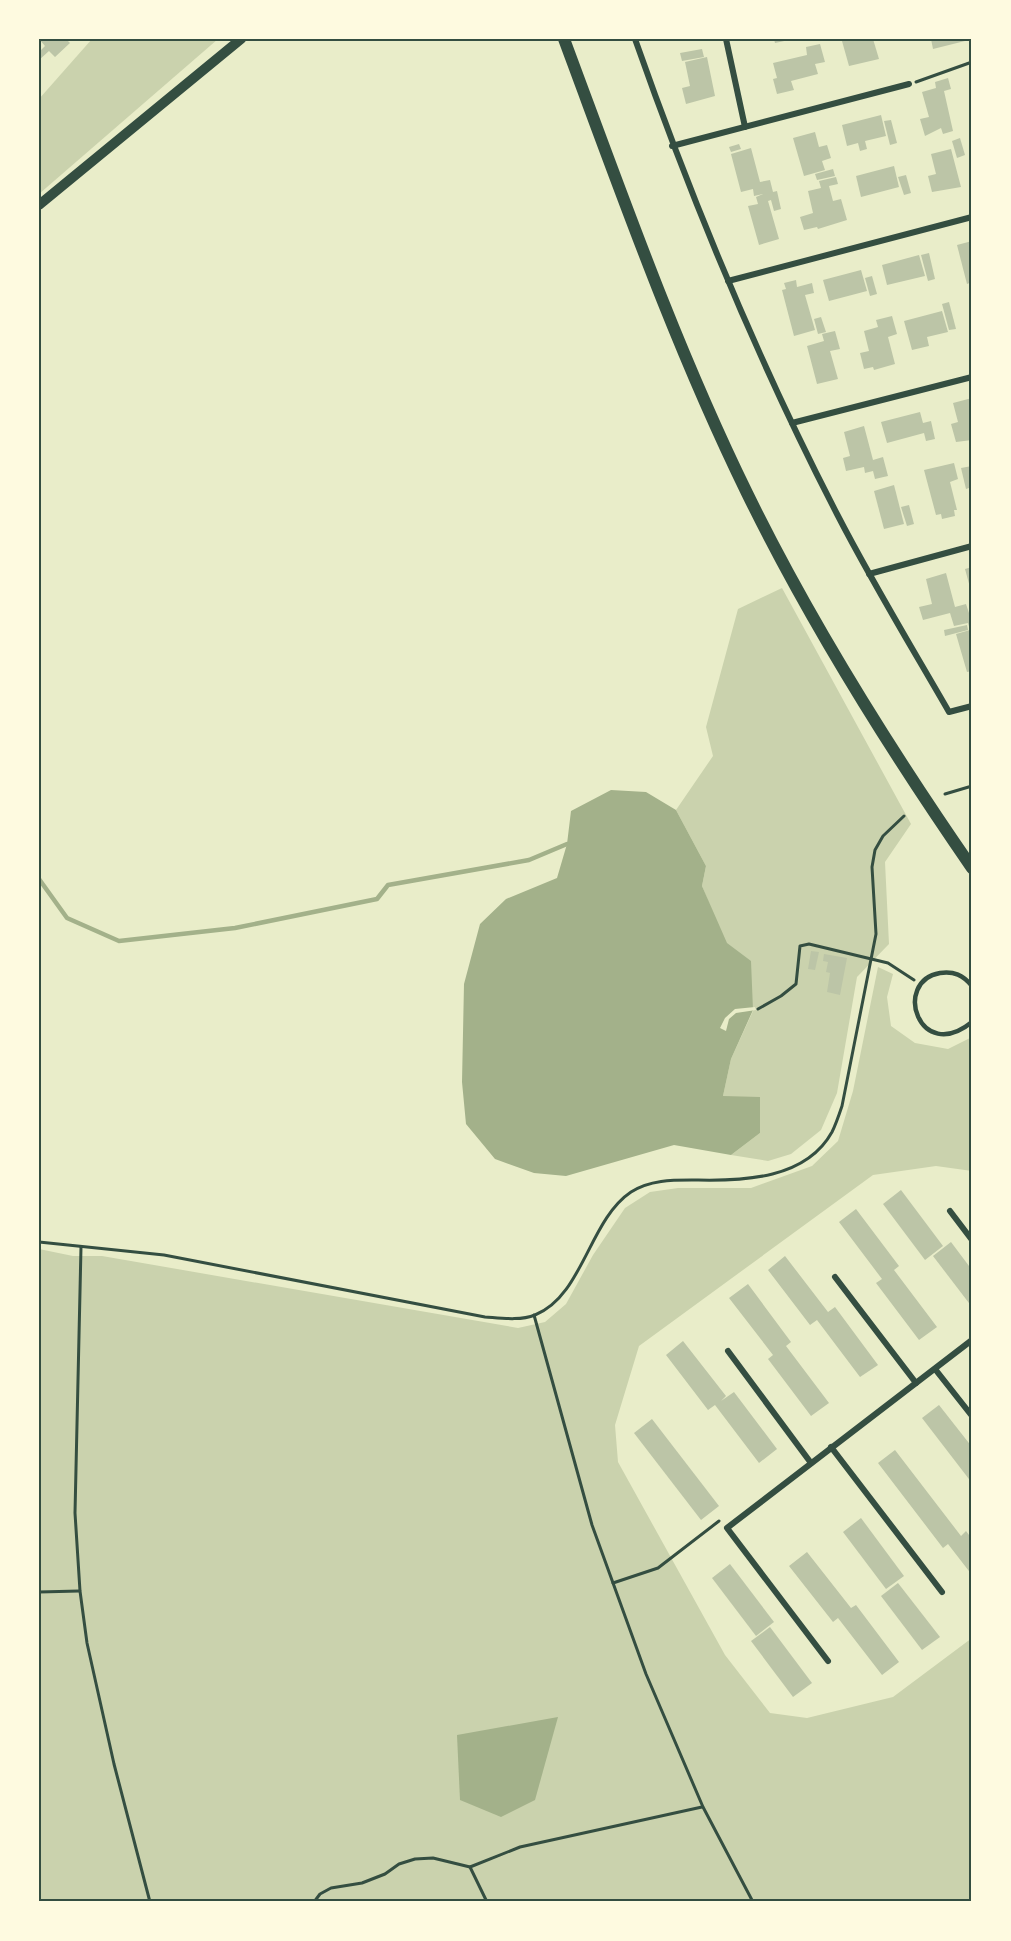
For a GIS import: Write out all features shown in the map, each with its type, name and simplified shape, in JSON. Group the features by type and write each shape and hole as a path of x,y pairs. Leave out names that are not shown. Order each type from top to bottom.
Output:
{"main road":[{"path":"564,39 659,291 701,393 747,493 798,591 852,686 911,780 972,868"}],"street":[{"path":"39,206 241,39"},
{"path":"635,39 672,146 728,280 792,423 869,574 949,712 972,706"},
{"path":"726,39 745,127"},
{"path":"672,146 909,84"},
{"path":"728,280 972,217"},
{"path":"792,423 972,377"},
{"path":"869,574 972,546"},
{"path":"950,1211 972,1240"},
{"path":"835,1277 916,1383"},
{"path":"828,1661 727,1528 972,1340"},
{"path":"728,1351 812,1463"},
{"path":"935,1368 972,1416"},
{"path":"831,1447 942,1592"}],"lane":[{"path":"972,986 965,977 949,971 933,974 920,985 914,1000 917,1016 927,1029 943,1035 959,1033 972,1022"}],"path":[{"path":"909,84 972,62"},
{"path":"945,794 972,786"},
{"path":"39,1242 164,1255 485,1317 510,1318 534,1315 552,1303 567,1286 612,1208 632,1191 651,1183 671,1180 736,1181 765,1176 793,1167 817,1151 832,1133 842,1106 876,934 872,867 875,850 883,836 904,816"},
{"path":"758,1008 782,996 796,984 800,946 809,944 871,959 903,970 920,985"},
{"path":"81,1247 75,1513 80,1591 87,1642 114,1764 150,1902"},
{"path":"534,1315 592,1525 646,1674 703,1807 753,1902"},
{"path":"613,1583 658,1568 719,1521 727,1528"},
{"path":"39,1592 80,1591"},
{"path":"314,1902 320,1894 331,1888 362,1883 385,1874 399,1864 415,1859 433,1858 470,1867 520,1847 586,1830 703,1807"},
{"path":"470,1867 486,1902"}],"shaded area":[{"path":"92,39 218,39 39,194 39,99"},
{"path":"782,588 911,824 885,862 889,944 857,977 837,1093 821,1130 791,1154 768,1161 731,1155 760,1133 723,1096 731,1059 753,1011 702,886 706,866 676,810 713,756 706,727 738,609"},
{"path":"611,790 646,792 676,810 706,866 702,886 727,943 751,961 753,1010 731,1059 723,1096 760,1097 760,1133 731,1155 674,1145 566,1176 534,1173 495,1159 466,1124 462,1082 464,984 480,924 506,899 557,878 567,844 571,811"},
{"path":"878,967 893,974 887,997 891,1026 915,1043 948,1049 972,1037 972,1171 936,1166 873,1175 639,1346 615,1425 618,1462 725,1655 770,1713 807,1718 893,1697 972,1638 972,1902 39,1902 39,1249 73,1256 102,1256 518,1328 545,1322 566,1304 593,1255 625,1208 650,1192 678,1188 751,1188 812,1166 838,1141 853,1091"},
{"path":"558,1717 535,1800 501,1817 460,1800 457,1735"}],"pier":[{"path":"755,1007 756,1010 736,1013 729,1019 726,1031 720,1028 725,1018 735,1009"}],"building":[{"path":"39,39 66,39 70,43 55,57 49,51 39,60 39,52 45,46"},
{"path":"774,39 789,39 789,40 775,43"},
{"path":"873,39 879,59 849,66 842,41"},
{"path":"931,39 972,39 972,49 969,40 933,49"},
{"path":"820,44 825,62 815,64 818,74 791,81 794,90 777,94 773,79 777,78 773,63 807,55 806,47"},
{"path":"702,49 704,57 682,61 680,53"},
{"path":"707,57 715,96 686,104 682,88 690,86 685,62"},
{"path":"948,78 951,89 944,91 953,131 943,134 941,128 925,136 920,119 929,117 922,92 936,88 935,82"},
{"path":"881,115 886,136 865,141 867,149 860,151 858,143 847,146 842,125"},
{"path":"891,120 897,143 890,145 884,121"},
{"path":"815,132 819,147 827,145 831,158 822,161 825,170 804,176 793,138"},
{"path":"960,138 965,155 957,158 952,141"},
{"path":"739,144 741,149 731,152 729,147"},
{"path":"751,148 760,182 770,180 773,192 777,191 781,209 774,211 771,200 768,201 779,239 759,245 748,206 758,204 756,197 763,194 754,196 753,189 741,192 731,154"},
{"path":"951,149 961,187 932,192 928,176 936,174 931,154"},
{"path":"894,166 899,187 861,197 856,176"},
{"path":"833,169 835,176 817,180 815,174"},
{"path":"906,175 911,193 904,195 898,177"},
{"path":"836,177 838,184 829,186 833,201 841,199 847,220 818,229 817,227 804,230 800,217 813,213 808,191 821,188 819,181"},
{"path":"972,241 972,282 967,284 957,245"},
{"path":"929,253 935,279 928,281 921,255"},
{"path":"919,255 925,276 887,285 882,265"},
{"path":"861,270 867,291 829,301 823,280"},
{"path":"872,276 877,294 870,296 865,278"},
{"path":"796,280 797,287 812,283 814,293 805,295 815,330 794,336 782,290 786,289 784,283"},
{"path":"949,302 956,329 949,330 942,304"},
{"path":"942,311 948,332 927,337 929,346 912,350 904,321"},
{"path":"892,316 897,334 888,337 895,364 874,370 873,367 864,369 860,353 869,351 864,331 878,327 876,320"},
{"path":"821,317 826,332 818,334 814,319"},
{"path":"835,331 840,349 830,351 838,379 817,384 807,346 824,341 822,334"},
{"path":"972,398 972,440 956,442 951,424 958,422 953,403"},
{"path":"920,412 923,423 931,421 935,439 926,441 924,433 887,443 881,422"},
{"path":"864,426 873,460 883,457 888,476 875,479 873,471 865,473 864,467 846,471 843,458 850,456 844,432"},
{"path":"954,463 958,479 950,482 957,510 954,510 955,516 942,519 941,514 936,515 924,470"},
{"path":"972,466 972,487 966,489 961,468"},
{"path":"894,485 904,524 884,529 874,491"},
{"path":"909,505 914,524 907,526 901,507"},
{"path":"972,567 972,591 971,591 965,569"},
{"path":"946,573 955,607 966,604 972,622 972,671 967,672 956,634 970,630 968,623 954,626 950,613 923,620 919,607 932,604 926,579"},
{"path":"967,625 968,630 945,636 944,630"},
{"path":"811,951 819,952 815,970 808,969"},
{"path":"824,954 847,958 840,995 827,992 830,973 826,972 828,962 823,961"},
{"path":"901,1190 943,1246 925,1260 883,1204"},
{"path":"856,1209 899,1266 894,1270 937,1327 919,1340 876,1283 882,1279 839,1222"},
{"path":"951,1242 972,1270 972,1307 933,1256"},
{"path":"785,1256 828,1312 835,1307 878,1365 860,1377 817,1320 810,1325 768,1270"},
{"path":"748,1284 791,1342 786,1346 829,1403 811,1416 768,1359 773,1355 729,1298"},
{"path":"683,1341 726,1396 721,1401 734,1392 777,1449 759,1463 715,1405 708,1410 666,1355"},
{"path":"939,1405 972,1447 972,1483 922,1418"},
{"path":"652,1419 719,1506 701,1520 634,1433"},
{"path":"895,1450 961,1536 966,1531 972,1539 972,1575 948,1544 943,1548 878,1463"},
{"path":"861,1518 904,1576 886,1589 843,1532"},
{"path":"807,1552 851,1608 856,1605 899,1662 882,1675 838,1618 833,1622 789,1566"},
{"path":"730,1564 774,1622 756,1636 712,1578"},
{"path":"898,1583 940,1637 922,1650 881,1596"},
{"path":"770,1627 812,1683 793,1697 751,1641"}],"waterway":[{"path":"39,879 67,918 119,941 235,928 377,899 388,885 529,860 567,844"}]}
